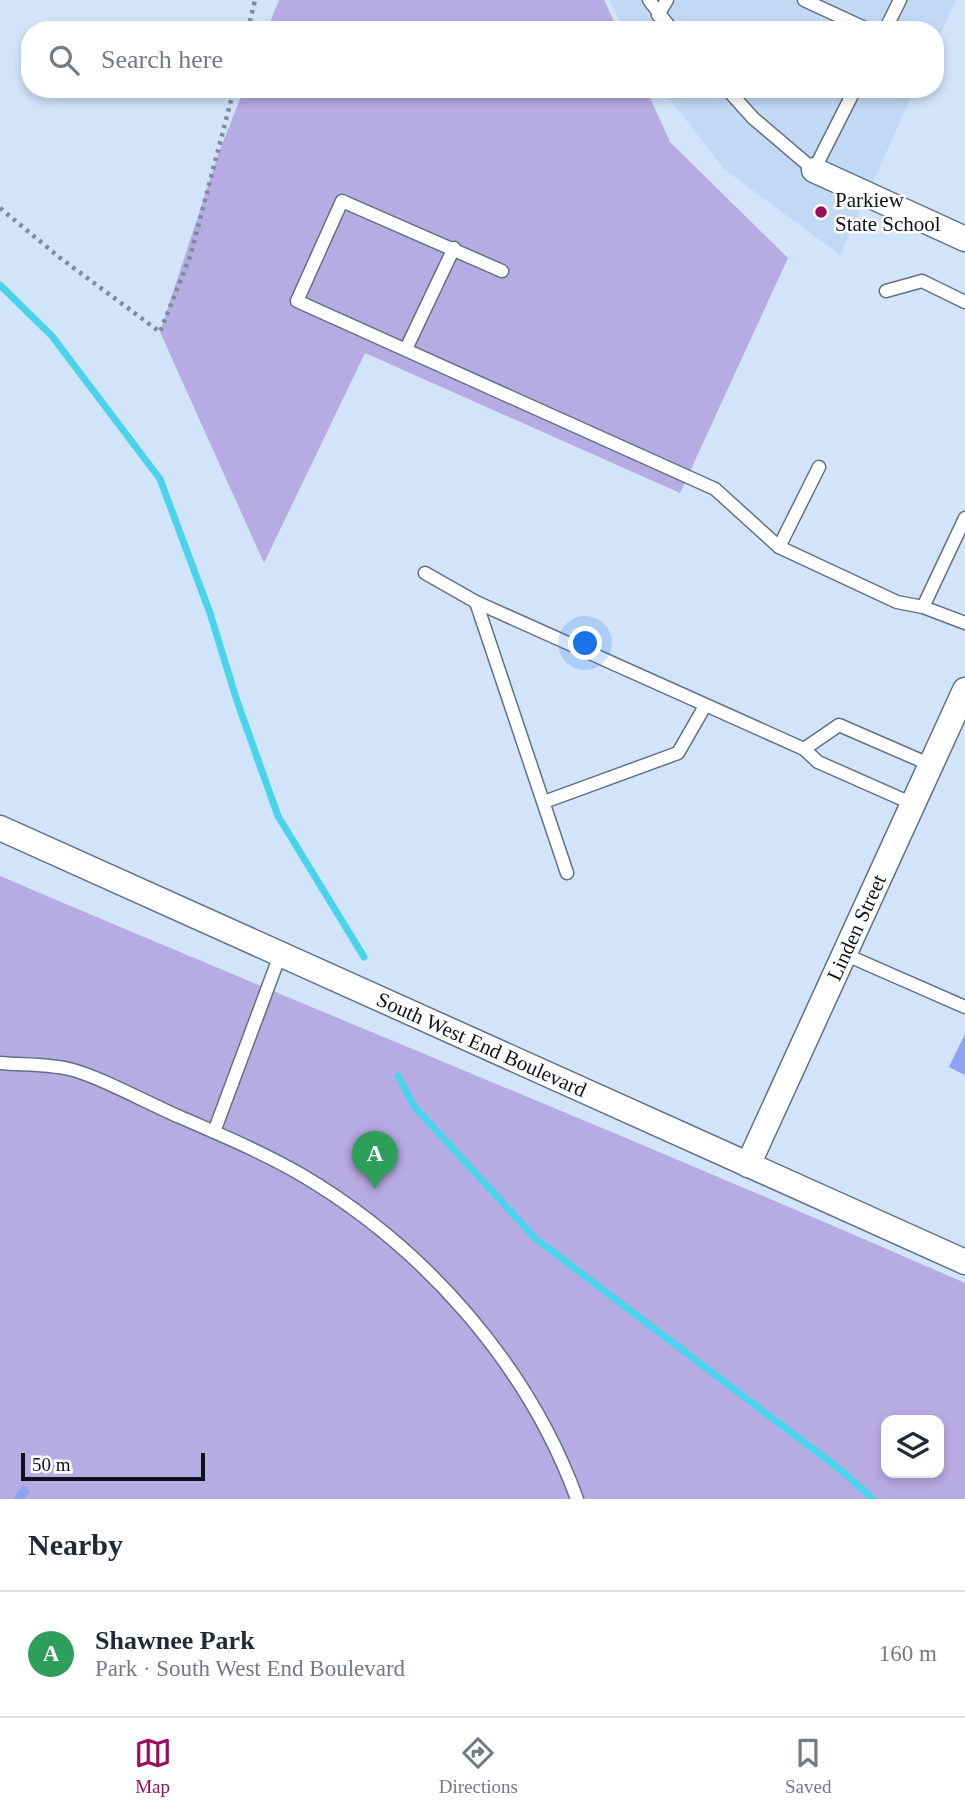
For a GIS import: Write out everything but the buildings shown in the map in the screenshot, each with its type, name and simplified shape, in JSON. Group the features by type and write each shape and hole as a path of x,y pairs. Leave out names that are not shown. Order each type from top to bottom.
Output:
{"street":[{"path":"814,170 965,239"},
{"name":"Linden Street","path":"748,1165 965,690"},
{"name":"South West End Boulevard","path":"0,828 965,1262"}],"lane":[{"path":"649,0 664,21"},
{"path":"658,15 667,0"},
{"path":"804,0 850,21"},
{"path":"890,21 900,0"},
{"path":"735,98 753,118 814,170 850,98"},
{"path":"502,271 342,201 297,301 715,489 779,547 897,602 923,607 965,623"},
{"path":"406,349 454,248"},
{"path":"886,291 922,281 965,302"},
{"path":"779,547 819,467"},
{"path":"923,607 965,518"},
{"path":"425,573 476,602 804,749 818,762 913,804"},
{"path":"476,602 567,873"},
{"path":"544,802 678,752 705,706"},
{"path":"804,749 839,725 931,765"},
{"path":"844,954 965,1007"},
{"path":"214,1132 279,955"},
{"path":"0,1063 69,1069 214,1132 289,1168 340,1199 378,1228 439,1285 507,1368 556,1450 577,1499"}],"path":[{"path":"250,21 255,0"},
{"path":"0,208 59,257 160,332 191,254 232,98"}],"shaded area":[{"path":"279,0 604,0 614,21 271,21"},
{"path":"609,0 956,0 944,26 944,21 620,21"},
{"path":"240,98 650,98 670,142 788,258 680,493 365,353 264,563 160,332 219,152"},
{"name":"Parkiew State School","path":"669,98 911,98 840,255 724,169"},
{"path":"0,876 965,1283 965,1499 0,1499"}],"waterway":[{"path":"0,285 52,336 160,479 210,613 237,701 278,816 364,957"},
{"path":"398,1076 413,1105 536,1239 842,1471 873,1499"}],"place":[{"name":"Parkiew State School","path":"821,212"},
{"name":"Shawnee Park","path":"375,1189"}]}
